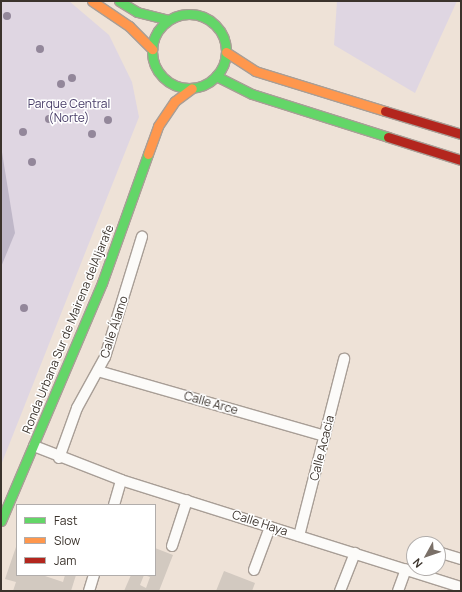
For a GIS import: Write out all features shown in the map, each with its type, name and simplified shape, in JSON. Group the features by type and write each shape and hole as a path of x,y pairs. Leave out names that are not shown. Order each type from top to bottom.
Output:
{"street":[{"path":"92,1 129,26 152,49"},
{"path":"119,1 137,12 168,20"},
{"path":"226,52 216,76 192,88 180,86 164,77 154,62 152,49 157,33 168,20 178,16 201,16 219,30 226,52 255,71 461,134"},
{"path":"216,76 252,94 461,160"},
{"name":"Ronda Urbana Sur de Mairena delAljarafe","path":"1,521 102,283 158,126 175,101 192,88"},
{"name":"Calle Álamo","path":"60,458 76,408 105,357 142,237"},
{"name":"Calle Acacia","path":"299,536 344,359"},
{"name":"Calle Arce","path":"98,371 325,436"},
{"name":"Calle Haya","path":"34,446 60,458 122,480 406,569"},
{"path":"114,504 122,480"},
{"path":"172,546 187,500"},
{"path":"254,570 270,526"},
{"path":"340,591 355,553"},
{"path":"446,554 461,559"},
{"path":"398,591 406,569"},
{"path":"89,591 94,576"},
{"name":"Calle Haya","path":"434,576 461,587"}],"green space":[{"name":"Parque Central (Norte)","path":"1,1 69,1 109,35 132,82 139,117 1,465"},
{"path":"337,1 457,1 415,93 334,45"}],"shaded area":[{"path":"1,146 15,233 1,267"}],"building":[{"path":"16,547 16,576 45,576 63,582 65,576 76,576 71,591 13,591 16,582 5,579"},
{"path":"156,548 173,555 159,591 124,591 131,576 144,576 140,585 146,588 150,577 147,576 156,576"},
{"path":"224,571 255,583 252,591 216,591"}],"traffic: fast":[{"path":"119,1 137,12 168,20"},
{"path":"189,14 203,17 215,25 223,37 226,51 223,65 215,77 203,85 189,88 175,85 163,77 155,65 152,51 155,37 163,25 175,17 189,14"},
{"path":"216,76 252,94 388,137"},
{"path":"1,521 102,283 148,154"}],"traffic: slow":[{"path":"92,1 129,26 152,49"},
{"path":"226,52 255,71 385,111"},
{"path":"148,154 158,126 175,101 192,88"}],"traffic: jam":[{"path":"385,111 461,134"},
{"path":"388,137 461,160"}]}
